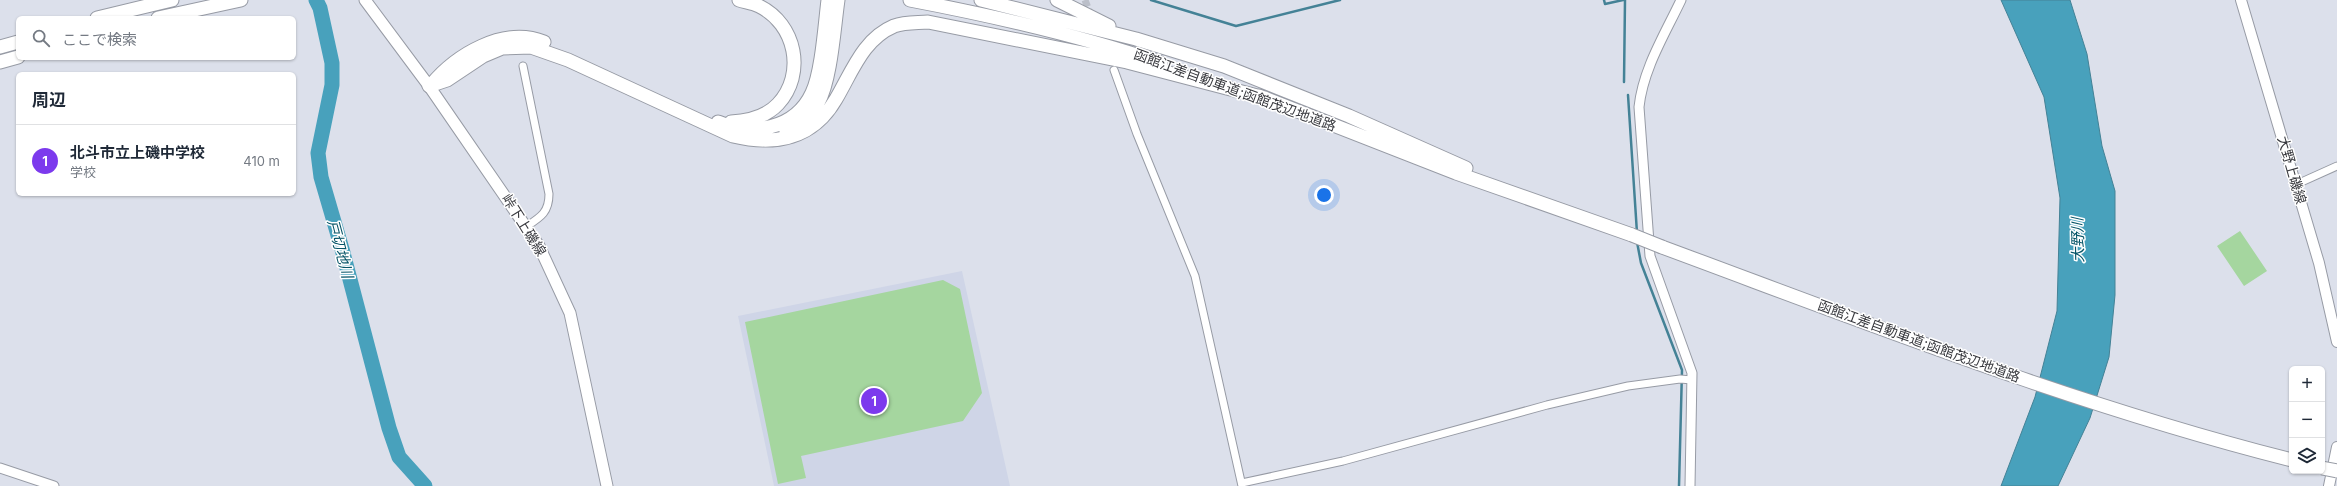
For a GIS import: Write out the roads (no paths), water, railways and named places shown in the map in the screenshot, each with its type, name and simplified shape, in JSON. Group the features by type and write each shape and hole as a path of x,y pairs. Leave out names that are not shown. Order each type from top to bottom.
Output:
{"highway":[{"path":"105,16 172,0"},
{"path":"167,16 241,0"},
{"path":"721,123 747,121 764,114 777,105 793,81 794,56 791,41 785,28 773,15 759,5 739,0"},
{"path":"429,86 441,72 491,42 512,38 525,38 540,41 568,51 721,123 741,129 761,130 786,122 799,110 812,94 816,81 828,0"},
{"path":"756,142 784,133 800,123 818,103 826,80 838,0"},
{"name":"函館江差自動車道;函館茂辺地道路","path":"910,0 965,10 1131,53 1266,98 1456,173 1632,235 1956,356 2168,427 2289,459"},
{"name":"函館江差自動車道;函館茂辺地道路","path":"981,0 1136,39 1239,72 1349,116 1552,206"},
{"path":"1057,0 1136,39"},
{"path":"429,86 447,80 483,56 502,48 531,47 568,60 712,128 733,136 756,142 780,141 811,127 835,100 856,62 874,38 895,26 909,23 928,22 1127,62 1266,98"},
{"path":"0,47 16,43"},
{"path":"0,62 16,57"},
{"path":"2325,469 2337,471"}],"main road":[{"name":"峠下上磯線","path":"365,0 429,86 540,246 570,313 607,486"},
{"name":"大野上磯線","path":"2241,0 2297,184 2329,298 2337,342"},
{"path":"2329,486 2337,447"}],"street":[{"path":"1681,0 1652,62 1642,89 1639,107 1650,256 1689,362 1685,379 1690,486"},
{"path":"523,66 549,194 548,208 543,216 527,226"},
{"path":"1114,70 1137,134 1195,276 1242,484 1343,461 1547,405 1628,386 1685,379"},
{"path":"2297,184 2337,166"},
{"path":"0,468 54,486"}],"water":[{"name":"大野川","path":"2001,0 2070,0 2087,54 2102,146 2115,191 2115,295 2109,357 2090,418 2058,486 2001,486 2035,397 2057,311 2060,198 2044,97"}],"waterway":[{"name":"戸切地川","path":"316,0 320,8 332,63 332,85 318,153 321,177 342,249 389,428 399,457 425,486"},
{"path":"1151,0 1236,26 1340,0"},
{"path":"1604,0 1605,4 1623,0"},
{"path":"1624,82 1625,0"},
{"path":"1628,95 1637,233"},
{"path":"1637,242 1641,263 1682,370 1679,486"}],"tunnel":[{"path":"1085,0 1091,16"}],"place":[{"name":"北斗市立上磯中学校","path":"874,401"}]}
